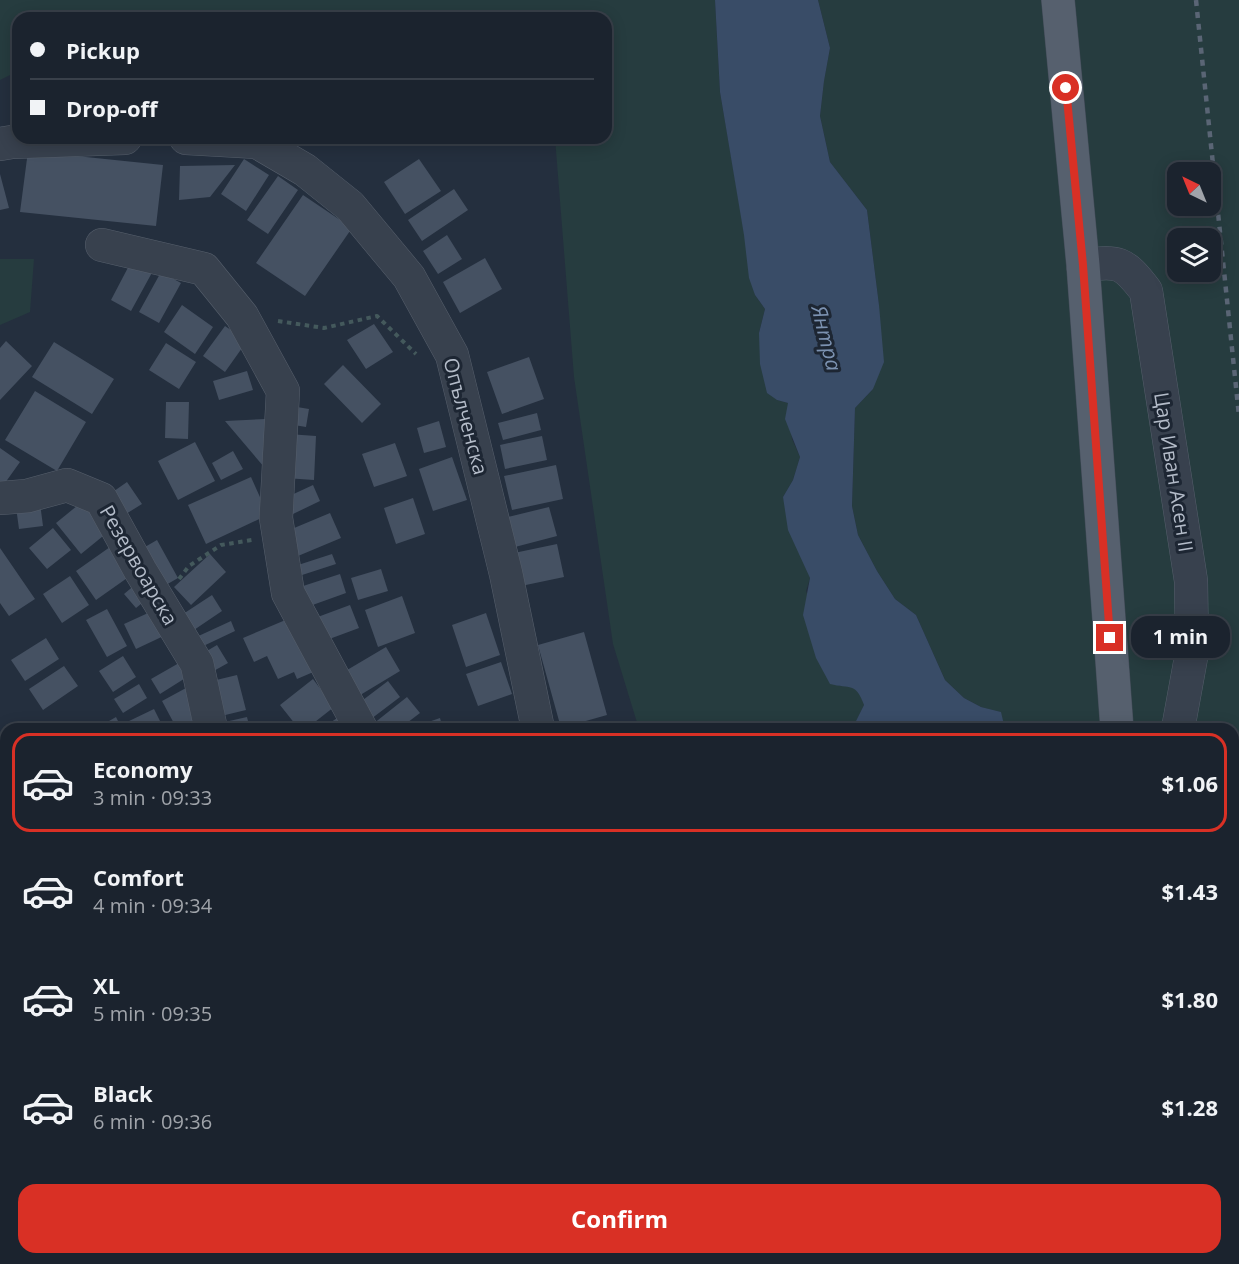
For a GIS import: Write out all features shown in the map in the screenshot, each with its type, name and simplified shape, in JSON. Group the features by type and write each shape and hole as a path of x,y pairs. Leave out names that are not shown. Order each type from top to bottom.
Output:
{"main road":[{"path":"1058,0 1083,265 1117,723"}],"street":[{"name":"Опълченска","path":"260,144 305,170 350,206 409,277 452,355 506,574 537,723"},
{"path":"102,245 204,269 242,316 283,391 276,518 288,593 358,723"},
{"name":"Цар Иван Асен II","path":"1083,265 1111,262 1130,269 1146,291 1191,581 1192,652 1179,723"},
{"name":"Резервоарска","path":"0,498 27,496 68,485 101,499 140,570 197,664 210,723"}],"path":[{"path":"242,316 324,328 377,316 423,361"},
{"path":"178,581 189,566 221,545 279,536"}],"green space":[{"path":"0,0 715,0 720,92 755,295 765,309 759,333 777,400 788,403 792,439 800,457 793,480 783,497 810,578 806,591 839,686 852,686 860,693 864,705 855,723 637,723 613,644 574,377 555,144 612,144 612,12 12,12 12,74 0,80"},
{"path":"818,0 1239,0 1239,723 1003,723 1000,712 981,707 964,698 945,680 916,615 895,599 858,535 852,506 855,408 873,389 879,305 867,210 830,162 820,116 830,48"},
{"path":"0,259 34,259 30,312 0,325"}],"water":[{"name":"Янтра","path":"715,0 818,0 830,48 820,116 830,162 867,210 884,362 873,389 855,408 852,506 858,535 895,599 916,615 945,680 964,698 981,707 1001,712 1004,723 855,723 864,705 858,693 852,688 830,684 816,658 803,615 810,578 788,530 783,497 793,480 800,457 785,419 788,403 777,400 767,393 760,364 759,333 765,309 755,295 749,278 720,92"}],"building":[{"path":"28,151 163,165 156,226 20,212"},
{"path":"244,159 269,175 246,211 221,194"},
{"path":"419,159 441,191 405,214 384,182"},
{"path":"235,165 210,197 179,200 180,166"},
{"path":"0,174 9,208 0,210"},
{"path":"278,176 298,190 268,234 247,220"},
{"path":"454,189 468,210 422,241 408,220"},
{"path":"303,195 352,228 305,296 256,263"},
{"path":"447,235 462,259 438,274 423,251"},
{"path":"133,258 154,269 131,311 111,300"},
{"path":"485,258 502,289 460,313 443,282"},
{"path":"161,272 181,283 159,323 139,312"},
{"path":"182,305 213,327 195,354 164,332"},
{"path":"374,324 393,352 366,369 347,340"},
{"path":"225,326 247,341 225,372 203,356"},
{"path":"6,341 32,366 0,400 0,348"},
{"path":"54,342 114,379 92,414 32,377"},
{"path":"166,343 196,362 179,389 149,370"},
{"path":"529,357 544,399 502,414 487,372"},
{"path":"343,365 381,404 362,423 324,384"},
{"path":"247,371 253,390 219,400 213,381"},
{"path":"35,391 86,422 57,471 5,440"},
{"path":"166,402 189,402 188,439 165,438"},
{"path":"291,406 309,409 306,427 288,424"},
{"path":"537,413 541,430 503,440 498,423"},
{"path":"266,419 264,467 225,421"},
{"path":"439,421 446,447 424,453 417,428"},
{"path":"288,434 316,436 314,480 285,478"},
{"path":"542,436 547,460 505,469 500,445"},
{"path":"195,442 215,481 178,500 158,461"},
{"path":"395,443 407,476 374,487 362,454"},
{"path":"0,448 20,462 0,490"},
{"path":"233,451 243,469 221,480 212,463"},
{"path":"452,457 467,500 433,511 419,469"},
{"path":"556,465 563,499 512,510 504,476"},
{"path":"251,477 268,515 206,544 188,505"},
{"path":"127,482 142,504 121,517 107,496"},
{"path":"313,485 320,501 293,514 285,498"},
{"path":"413,498 425,534 396,544 384,508"},
{"path":"83,501 108,532 81,554 56,523"},
{"path":"40,503 43,526 19,529 16,507"},
{"path":"549,507 557,536 515,547 508,517"},
{"path":"330,513 341,538 298,556 287,531"},
{"path":"53,528 71,550 47,569 29,548"},
{"path":"157,540 178,578 159,589 138,551"},
{"path":"557,544 564,577 521,586 514,553"},
{"path":"110,547 130,576 96,600 76,571"},
{"path":"0,548 35,599 9,616 0,603"},
{"path":"210,554 226,572 191,605 174,587"},
{"path":"332,554 336,564 299,576 295,566"},
{"path":"381,569 388,591 358,600 351,578"},
{"path":"340,574 346,593 307,607 300,587"},
{"path":"70,576 89,605 62,623 43,594"},
{"path":"136,584 147,599 136,608 124,594"},
{"path":"212,595 222,611 191,632 180,616"},
{"path":"402,596 415,633 378,647 365,610"},
{"path":"350,605 359,628 324,641 315,618"},
{"path":"159,608 170,633 136,649 124,624"},
{"path":"107,609 127,646 107,657 86,620"},
{"path":"486,613 500,655 466,667 452,625"},
{"path":"295,616 318,670 297,679 294,672 278,679 267,656 254,662 243,638"},
{"path":"231,621 235,631 197,649 192,639"},
{"path":"584,632 607,715 579,723 560,723 538,645"},
{"path":"46,638 59,659 25,681 11,660"},
{"path":"217,645 228,663 210,673 200,655"},
{"path":"386,647 400,671 352,700 337,676"},
{"path":"123,656 136,677 113,692 99,671"},
{"path":"501,662 512,694 478,706 466,674"},
{"path":"179,663 187,677 160,694 151,679"},
{"path":"64,666 78,686 43,710 29,689"},
{"path":"237,675 246,710 217,717 208,682"},
{"path":"313,679 334,707 314,723 294,723 280,705"},
{"path":"388,681 400,697 367,722 355,706"},
{"path":"139,684 147,698 123,713 114,699"},
{"path":"186,688 203,719 196,723 174,723 162,701"},
{"path":"407,697 420,713 407,723 374,723"},
{"path":"154,709 161,723 127,723"},
{"path":"340,716 345,723 330,723"},
{"path":"116,717 119,723 106,723"},
{"path":"247,717 248,723 220,723"},
{"path":"440,718 441,723 425,723"}],"railway":[{"path":"1196,0 1239,416"}],"route":[{"path":"1066,88 1083,265 1110,638"}]}
